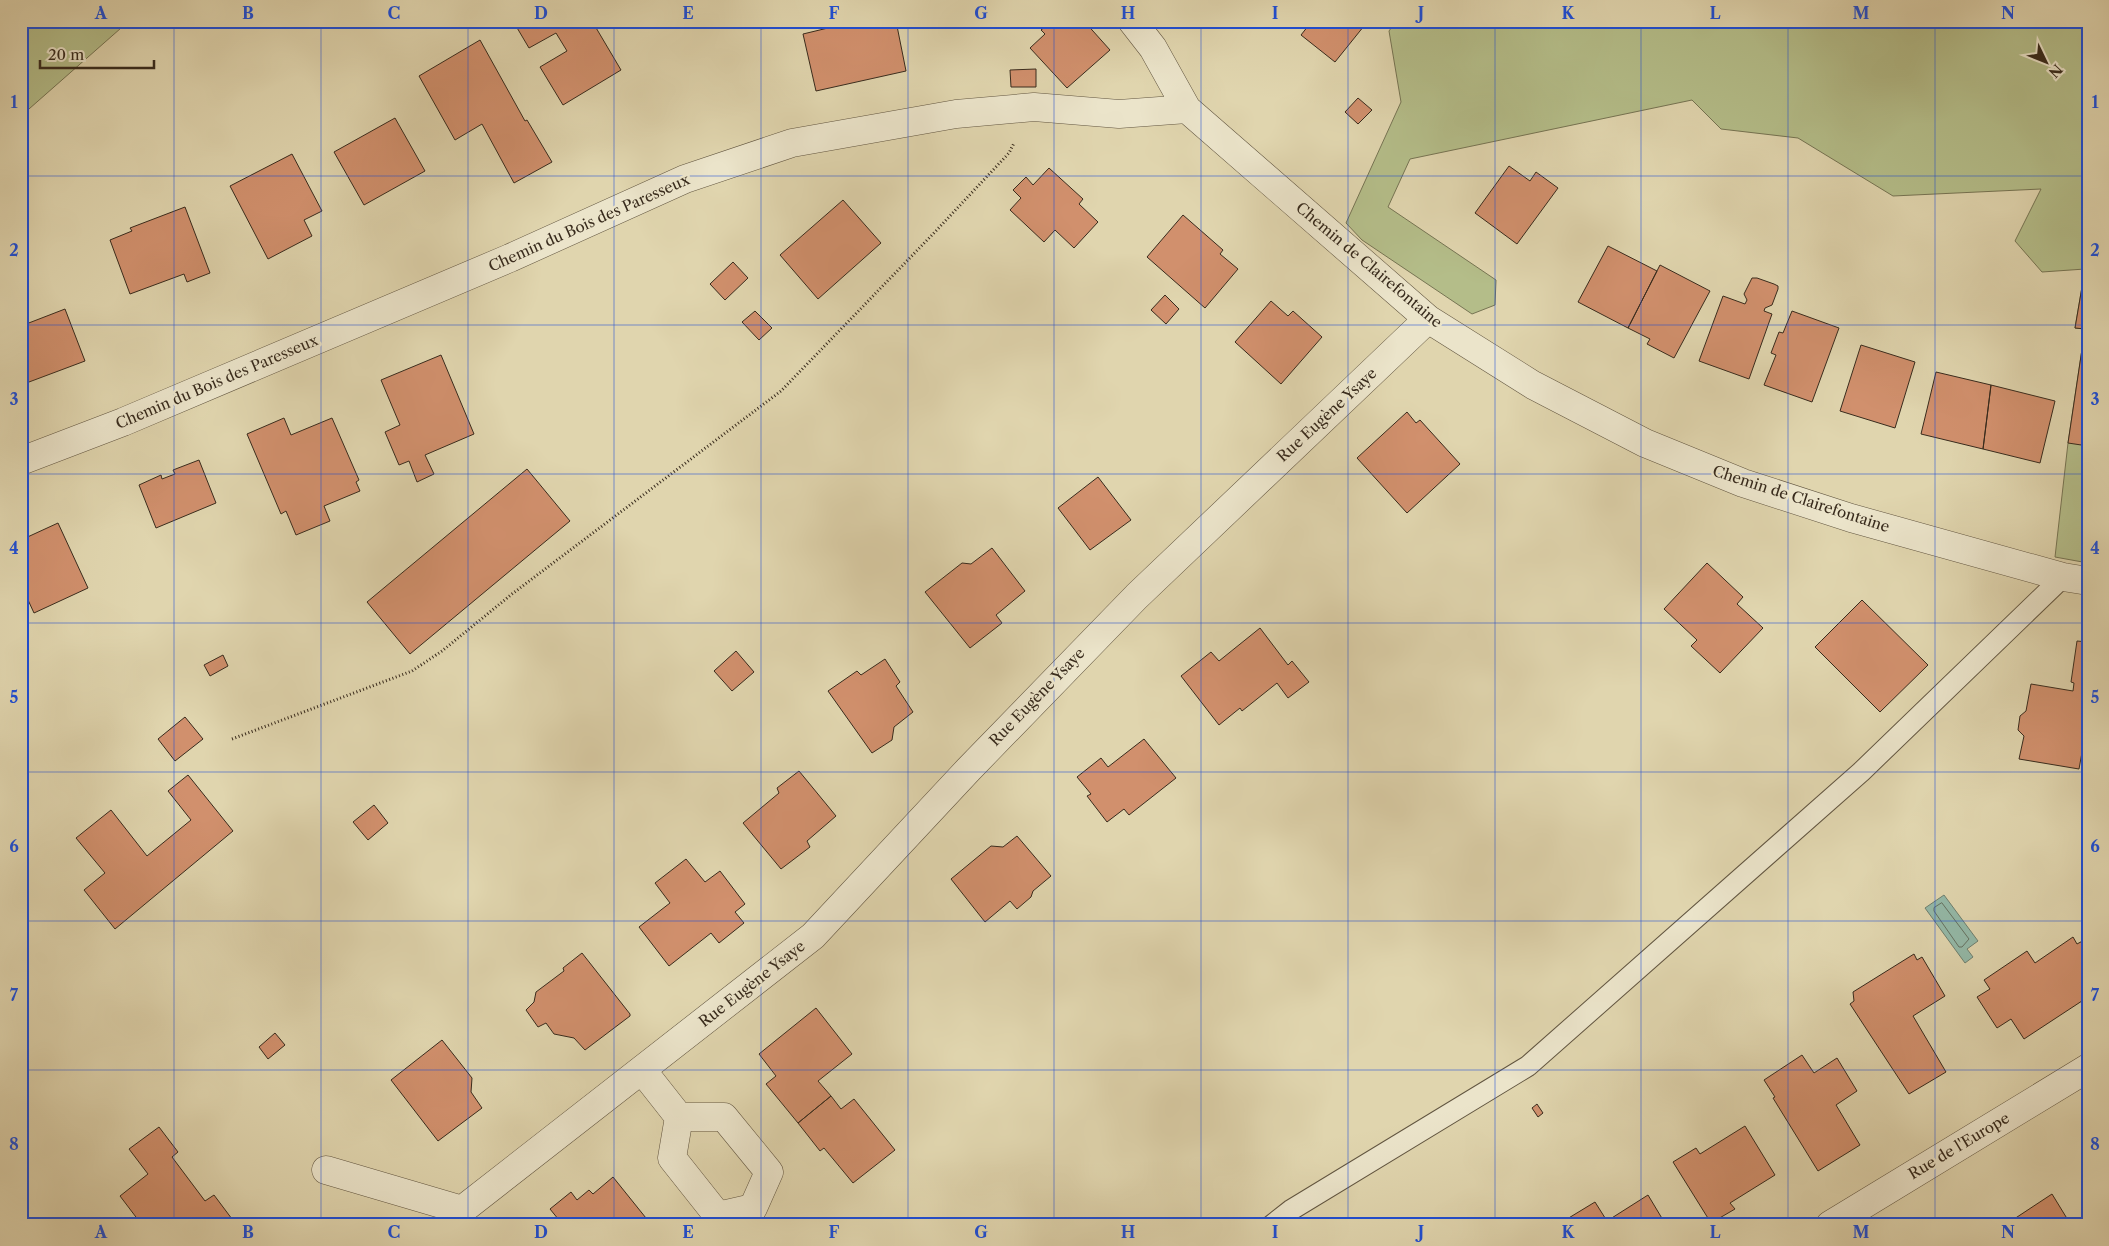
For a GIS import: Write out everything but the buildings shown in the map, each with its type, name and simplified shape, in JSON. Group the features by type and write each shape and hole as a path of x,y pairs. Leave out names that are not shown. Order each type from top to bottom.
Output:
{"street":[{"name":"Chemin de Clairefontaine","path":"1132,21 1153,48 1187,109 1428,319 1533,385 1645,443 1743,483 1851,518 2075,579"},
{"name":"Chemin du Bois des Paresseux","path":"21,461 123,422 510,258 685,179 792,143 956,114 1034,107 1119,114 1187,109"},
{"name":"Rue Eugène Ysaye","path":"326,1170 462,1210 813,936 975,763 1137,596 1428,319"},
{"name":"Rue de l'Europe","path":"1830,1225 2088,1068"},
{"path":"642,1070 679,1117"}],"lane":[{"path":"1272,1225 1291,1210 1528,1066 1861,772 2075,579"}],"path":[{"path":"232,739 412,670 442,652 512,594 781,391 1009,153 1034,107"}],"green space":[{"path":"21,21 129,21 21,116"},
{"path":"1396,21 2088,21 2088,563 2055,557 2068,443 2085,329 2075,328 2085,269 2042,272 2015,241 2041,189 1893,196 1798,138 1721,129 1692,100 1410,159 1388,207 1496,280 1495,305 1472,314 1362,240 1346,223 1401,102 1389,31"}],"water":[{"path":"1944,895 1978,941 1967,949 1973,957 1965,963 1925,908"}]}
